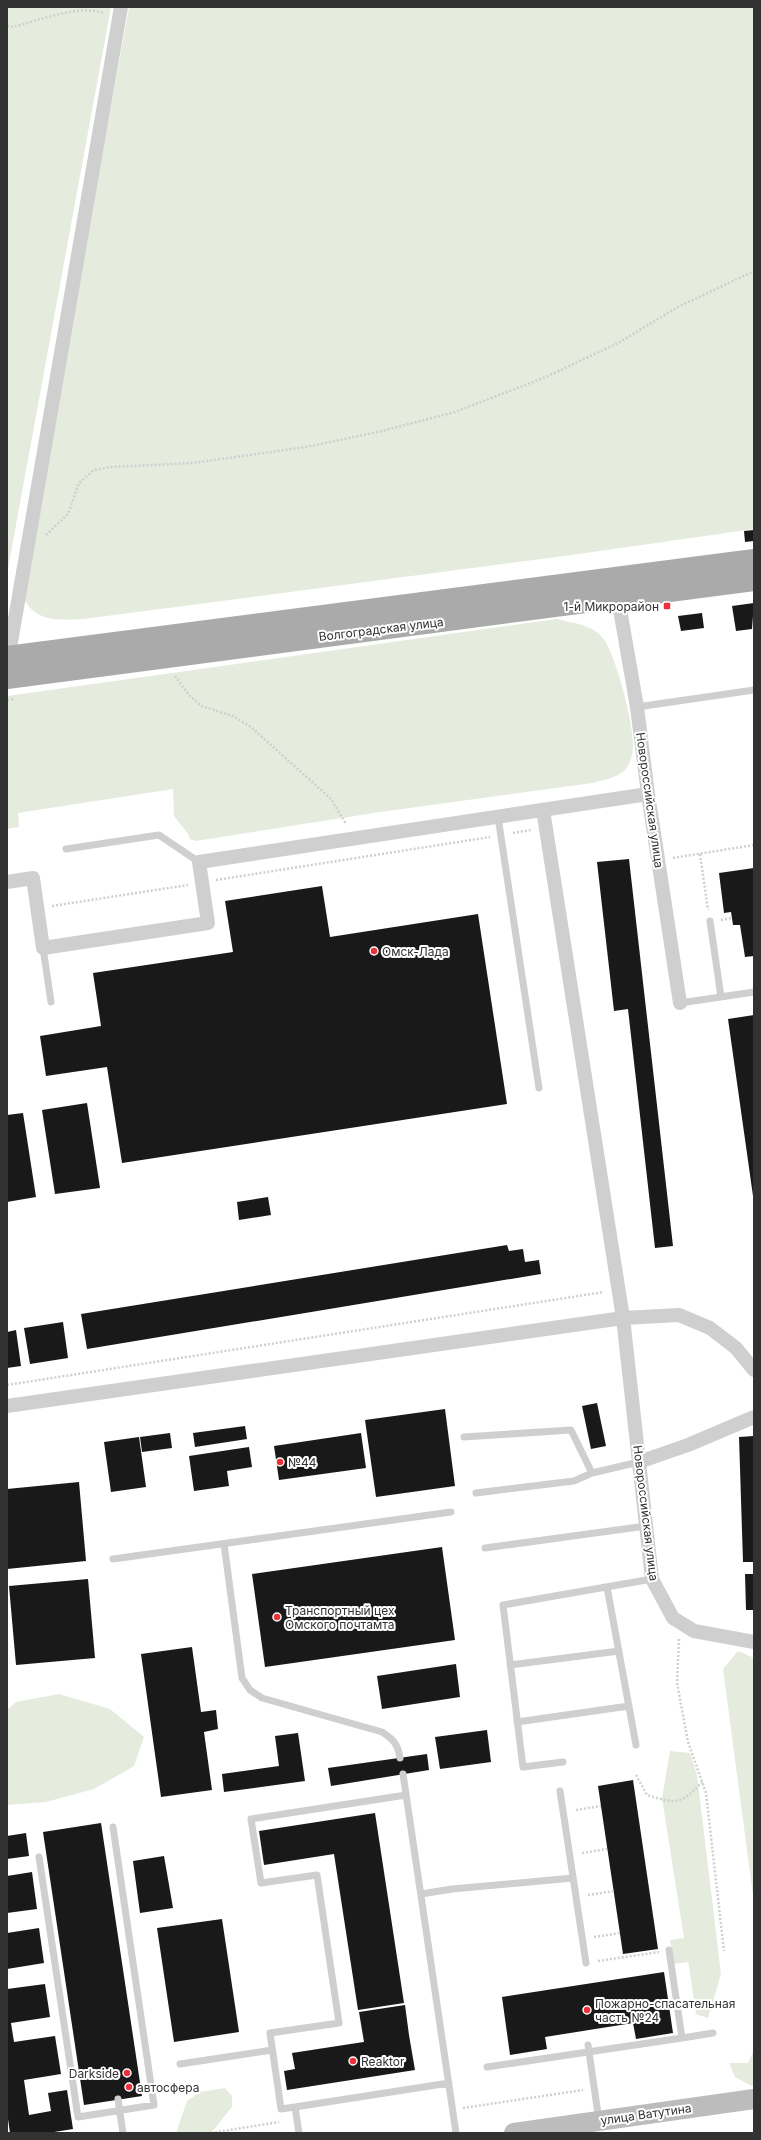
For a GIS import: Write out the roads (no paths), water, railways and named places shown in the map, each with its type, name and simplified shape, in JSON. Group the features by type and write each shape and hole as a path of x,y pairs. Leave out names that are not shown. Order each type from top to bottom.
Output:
{"main road":[{"name":"Волгоградская улица","path":"7,657 754,560"},
{"name":"Волгоградская улица","path":"7,678 754,580"},
{"name":"улица Ватутина","path":"514,2133 754,2099"}],"street":[{"path":"7,673 7,657 29,543 120,12"},
{"name":"Новороссийская улица","path":"618,598 638,707 648,794 680,1003"},
{"path":"7,882 33,878 43,948 208,923 199,862 648,794"},
{"name":"Новороссийская улица","path":"543,810 623,1318 652,1579 673,1618 679,1622 694,1631 754,1642"},
{"path":"7,1406 623,1318 679,1315 710,1328 736,1348 754,1370"},
{"path":"639,1462 754,1417"}],"lane":[{"path":"638,707 754,690"},
{"path":"498,817 539,1088"},
{"path":"66,849 159,835 199,862"},
{"path":"710,922 721,997"},
{"path":"43,948 51,1002"},
{"path":"680,1003 754,992"},
{"path":"464,1437 571,1430 592,1473"},
{"path":"476,1493 574,1481 592,1473 639,1462"},
{"path":"113,1559 451,1512"},
{"path":"485,1548 646,1526"},
{"path":"224,1544 242,1678 250,1690 262,1698 382,1732 393,1739 399,1747 400,1758"},
{"path":"564,1762 522,1767 503,1605 652,1579"},
{"path":"607,1587 636,1746"},
{"path":"510,1665 619,1651"},
{"path":"517,1722 629,1706"},
{"path":"403,1774 456,2133"},
{"path":"560,1791 586,1963"},
{"path":"406,1795 251,1819 261,1883 317,1875 339,2023 270,2034 272,2050 281,2109 449,2083"},
{"path":"39,1857 78,2117 154,2105 113,1827"},
{"path":"421,1894 452,1889 573,1878"},
{"path":"669,1950 682,2038"},
{"path":"487,2067 588,2048 682,2038 713,2033"},
{"path":"588,2048 599,2121"},
{"path":"180,2064 272,2050"},
{"path":"118,2099 123,2133"},
{"path":"295,2107 299,2133"}],"place":[{"name":"1-й Микрорайон","path":"667,606"},
{"name":"Омск-Лада","path":"374,951"},
{"name":"№44","path":"280,1462"},
{"name":"Транспортный цех Омского почтамта","path":"277,1617"},
{"name":"Пожарно-спасательная часть №24","path":"587,2010"},
{"name":"Reaktor","path":"353,2061"},
{"name":"Darkside","path":"127,2073"},
{"name":"автосфера","path":"129,2087"}]}
